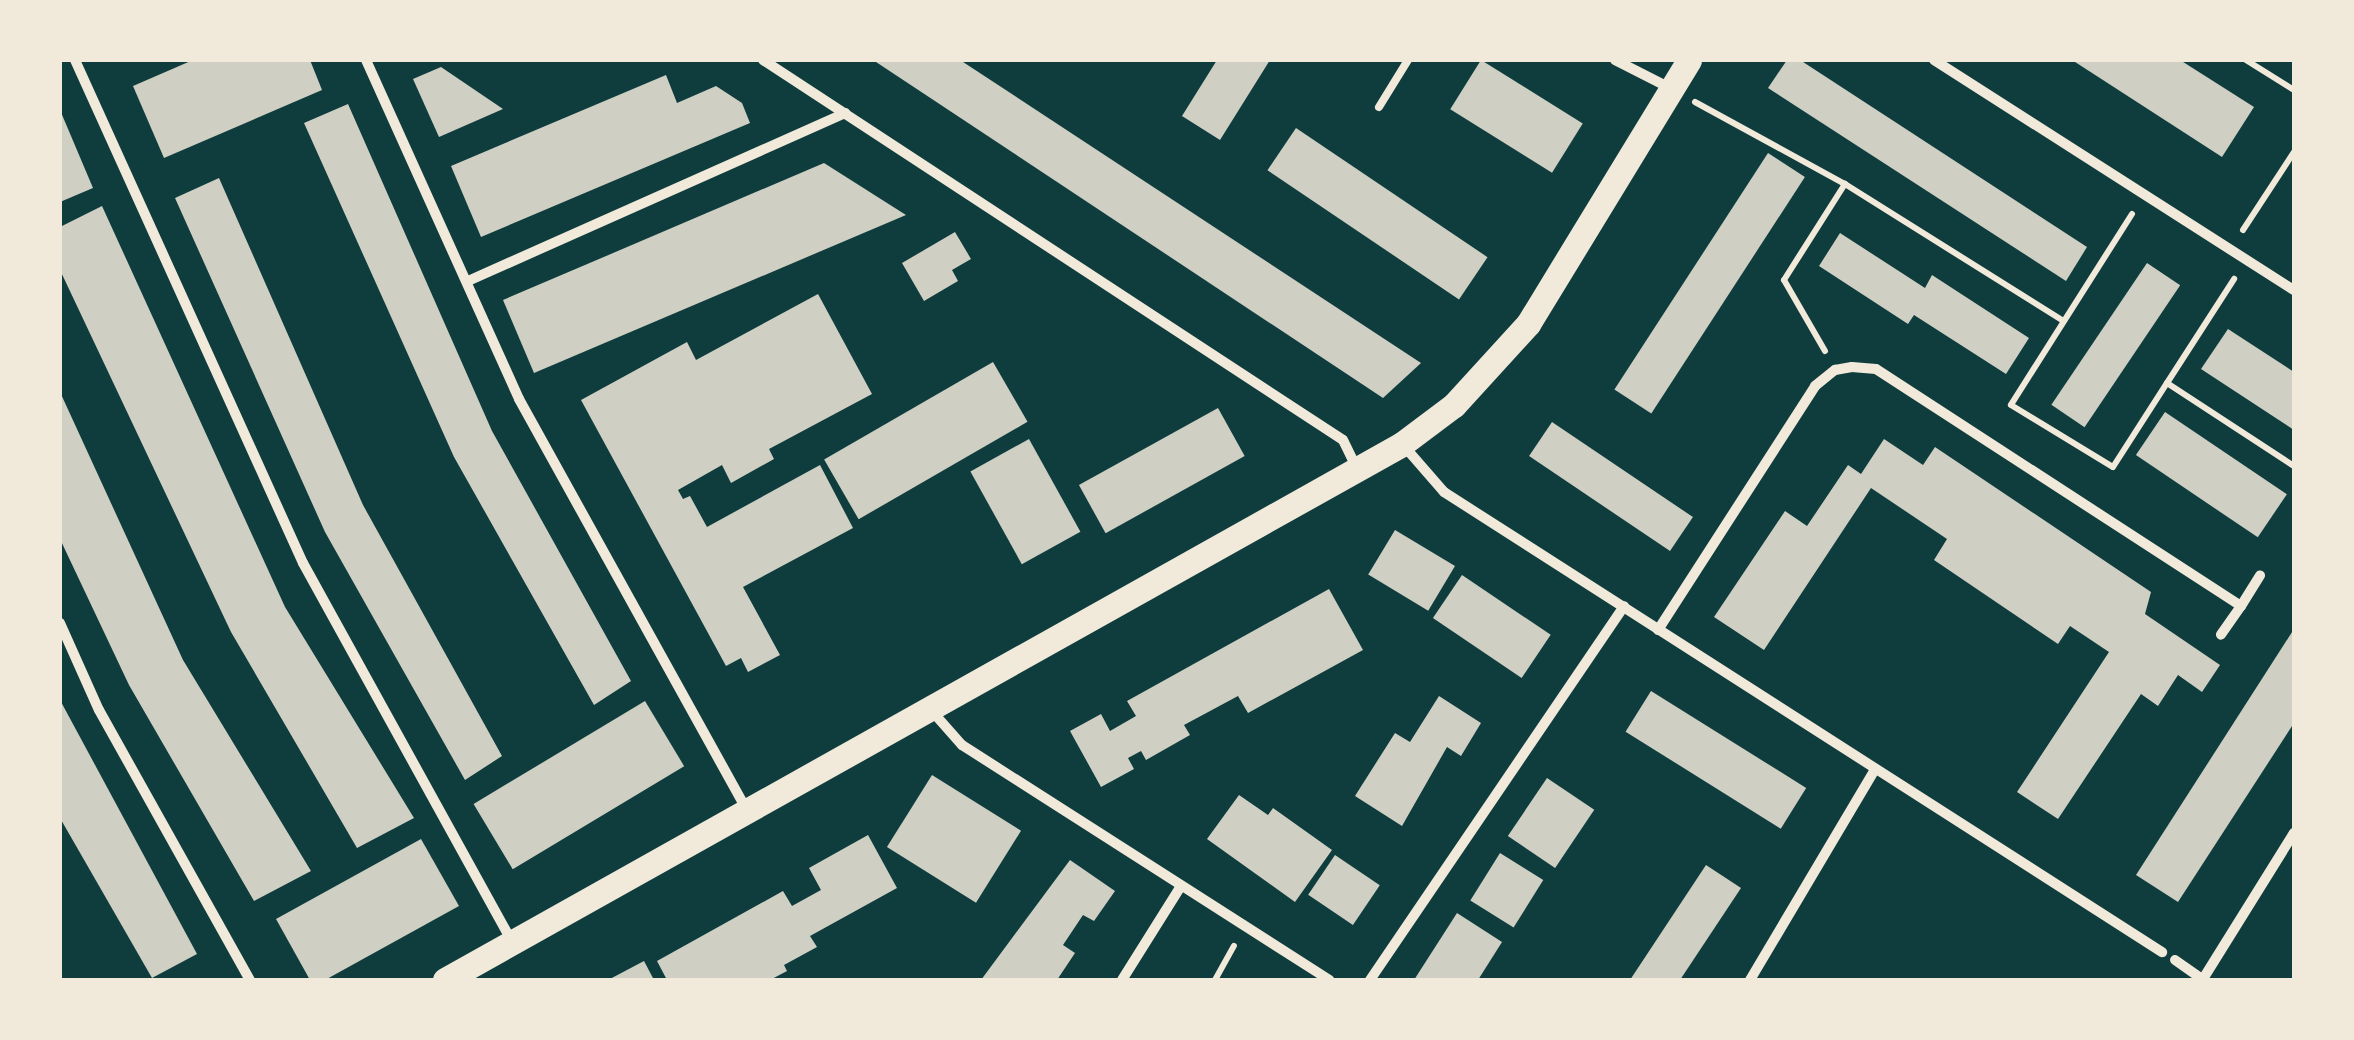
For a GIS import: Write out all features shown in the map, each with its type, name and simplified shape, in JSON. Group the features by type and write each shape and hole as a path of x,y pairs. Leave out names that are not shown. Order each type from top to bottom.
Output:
{"main road":[{"path":"444,980 1402,444 1454,404 1528,324 1690,60"}],"street":[{"path":"76,60 303,563 513,943"},
{"path":"366,60 520,398 747,811"},
{"path":"764,60 1343,440 1358,470"},
{"path":"1616,60 1672,89"},
{"path":"1934,60 2147,192 2294,290"},
{"path":"468,281 845,113"},
{"path":"1658,630 1815,386 1835,370 1876,369 2241,606"},
{"path":"1402,444 1444,492 1874,772 2162,952"},
{"path":"2221,634 2260,576"},
{"path":"1370,980 1624,606"},
{"path":"60,623 99,710 250,980"},
{"path":"931,709 962,746 1329,980"},
{"path":"1750,980 1874,772"},
{"path":"2174,960 2204,980 2294,833"},
{"path":"1122,980 1181,886"}],"lane":[{"path":"1378,107 1408,60"}],"path":[{"path":"2246,60 2294,90"},
{"path":"1672,89 1846,184 2063,321"},
{"path":"2232,248 2294,152"},
{"path":"1835,370 1784,280 1846,184"},
{"path":"2147,192 2011,404 2114,467 2247,258"},
{"path":"2167,383 2294,466"},
{"path":"1215,980 1245,926"}],"building":[{"path":"193,60 310,60 322,90 164,158 133,86"},
{"path":"873,60 960,60 1421,363 1383,398"},
{"path":"1217,60 1270,60 1220,140 1182,116"},
{"path":"1481,60 1583,124 1552,173 1450,109"},
{"path":"1787,60 1800,60 2087,247 2066,281 1768,88"},
{"path":"2072,60 2180,60 2254,107 2222,157"},
{"path":"441,67 503,109 439,137 413,79"},
{"path":"666,75 677,103 716,86 742,103 750,123 481,237 451,166"},
{"path":"348,104 492,431 631,681 594,705 454,457 304,123"},
{"path":"60,110 93,188 60,202"},
{"path":"1296,128 1488,257 1459,299 1267,170"},
{"path":"1768,153 1805,177 1651,413 1614,390"},
{"path":"824,163 906,215 534,373 503,300"},
{"path":"219,178 363,505 502,756 465,780 325,532 175,198"},
{"path":"102,206 285,607 414,818 357,848 231,632 60,270 60,227"},
{"path":"955,232 971,259 952,270 958,281 924,301 902,263"},
{"path":"1840,233 1925,288 1932,275 2029,338 2006,374 1914,315 1908,324 1819,266"},
{"path":"2147,263 2180,285 2085,427 2051,405"},
{"path":"818,294 872,394 769,449 774,459 731,483 722,465 678,490 683,499 690,496 707,527 820,465 853,528 743,587 780,655 748,672 741,658 726,666 581,400 687,342 696,360"},
{"path":"2228,329 2294,372 2294,430 2201,369"},
{"path":"993,362 1028,422 859,519 824,460"},
{"path":"60,392 183,660 311,871 254,901 129,685 60,539"},
{"path":"1218,408 1245,456 1106,533 1079,485"},
{"path":"2165,412 2287,494 2258,537 2136,455"},
{"path":"1552,422 1693,517 1670,551 1529,456"},
{"path":"1029,439 1080,532 1022,564 970,471"},
{"path":"1884,439 1923,465 1935,447 2151,592 2145,614 2220,665 2202,692 2178,675 2158,706 2141,694 2058,819 2017,792 2109,652 2070,626 2058,644 1934,560 1947,539 1871,488 1764,650 1714,617 1785,511 1807,526 1848,465 1861,474"},
{"path":"1395,530 1455,566 1428,611 1368,575"},
{"path":"1462,575 1551,635 1522,678 1433,618"},
{"path":"1329,589 1363,650 1248,713 1238,696 1184,725 1190,735 1146,760 1141,751 1128,758 1134,769 1101,787 1070,731 1101,714 1110,731 1136,716 1127,701"},
{"path":"2294,629 2294,723 2178,902 2136,875"},
{"path":"1651,691 1806,788 1781,829 1626,732"},
{"path":"1439,696 1481,723 1461,756 1447,747 1402,826 1355,796 1395,733 1410,742"},
{"path":"60,700 197,954 152,978 60,818"},
{"path":"645,701 684,766 513,869 474,804"},
{"path":"932,775 1021,831 976,903 887,847"},
{"path":"1547,778 1594,810 1555,868 1508,836"},
{"path":"1239,795 1268,815 1273,808 1332,850 1295,902 1207,839"},
{"path":"868,835 897,888 810,936 817,947 784,965 787,971 770,980 667,980 657,961 783,891 792,906 821,890 809,868"},
{"path":"421,839 459,906 325,980 310,980 276,919"},
{"path":"1500,853 1543,880 1514,928 1470,900"},
{"path":"1335,855 1380,885 1353,925 1308,895"},
{"path":"1070,860 1115,891 1094,921 1083,915 1063,945 1075,953 1057,980 981,980"},
{"path":"1706,865 1741,888 1680,980 1630,980"},
{"path":"1457,913 1502,942 1478,980 1414,980"},
{"path":"644,961 654,980 608,980"}]}
